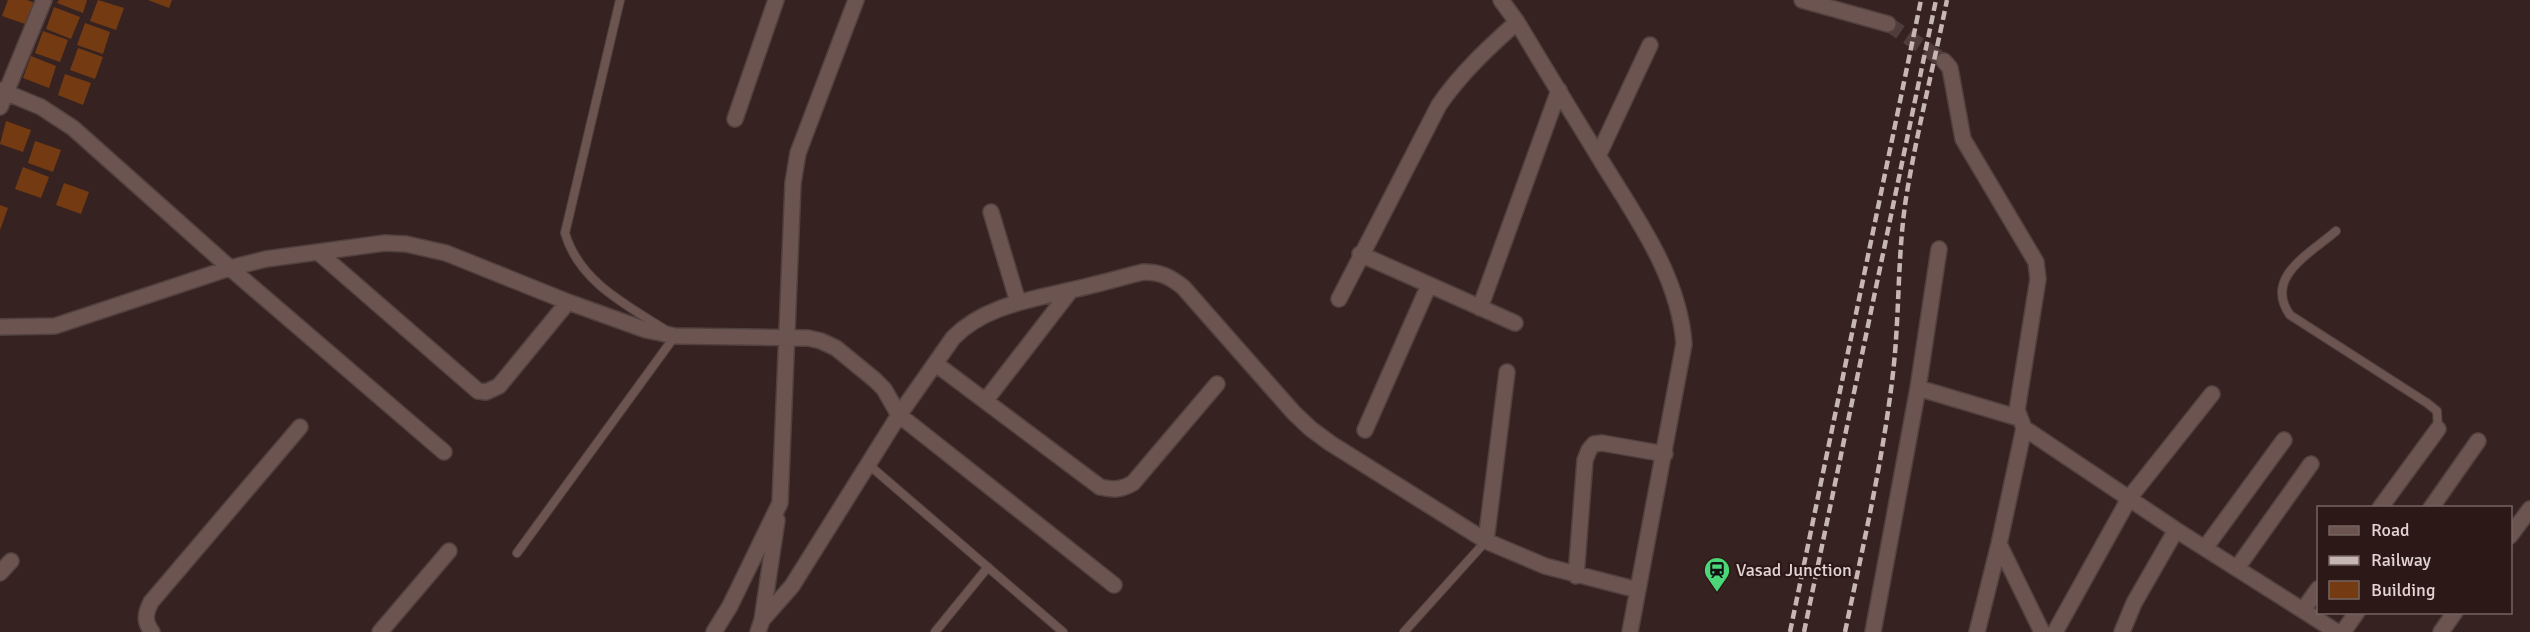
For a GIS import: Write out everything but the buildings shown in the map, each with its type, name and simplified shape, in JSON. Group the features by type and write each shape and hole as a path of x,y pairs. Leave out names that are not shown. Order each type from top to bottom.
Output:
{"street":[{"path":"0,107 3,91 44,0"},
{"path":"735,119 776,0"},
{"path":"760,626 780,503 793,183 798,153 856,0"},
{"path":"1501,0 1517,22 1651,243 1675,295 1682,319 1684,344 1630,632"},
{"path":"1802,0 1888,24"},
{"path":"1338,299 1438,105 1473,62 1517,22"},
{"path":"1599,156 1650,45"},
{"path":"1944,61 1950,68 1963,140 2038,269 2017,410 2021,423 1999,544 1977,632"},
{"path":"1480,308 1558,90"},
{"path":"3,91 41,107 73,128 230,268 444,452"},
{"path":"991,212 1018,302"},
{"path":"0,327 55,326 230,268 266,259 385,243 427,248 646,330 675,336 808,338 836,348 884,389 899,415 1114,585"},
{"path":"1874,632 1918,388 1939,249"},
{"path":"318,252 478,391 486,392 499,386 567,302"},
{"path":"1360,254 1515,323"},
{"path":"760,626 792,586 899,415 963,327 974,320 1018,302 1143,272 1158,272 1170,277 1183,287 1311,429 1486,541 1545,566 1576,576 1638,590"},
{"path":"1365,430 1429,285"},
{"path":"986,400 1071,291"},
{"path":"936,364 1100,487 1112,490 1124,489 1133,483 1217,384"},
{"path":"1486,541 1507,372"},
{"path":"1918,388 2021,423 2176,530 2337,632"},
{"path":"2055,632 2130,497 2212,394"},
{"path":"152,632 146,622 151,602 300,428"},
{"path":"2381,506 2439,429"},
{"path":"2205,548 2284,440"},
{"path":"2432,506 2478,441"},
{"path":"1576,576 1585,460 1588,450 1594,444 1602,443 1665,454"},
{"path":"2237,568 2311,464"},
{"path":"714,632 730,606 780,503"},
{"path":"2512,535 2530,509"},
{"path":"2122,632 2134,603 2176,530"},
{"path":"1999,544 2042,632"},
{"path":"380,632 449,551"},
{"path":"0,573 11,561"},
{"path":"2303,610 2317,592"},
{"path":"2343,632 2356,614"},
{"path":"2441,632 2454,614"}],"lane":[{"path":"517,553 675,336 599,286 582,269 570,250 565,233 620,0"},
{"path":"2336,231 2291,269 2280,291 2283,304 2290,315 2437,411 2439,429"},
{"path":"869,465 1063,632"},
{"path":"1404,632 1486,541"},
{"path":"934,632 988,567"}],"tunnel":[{"path":"1888,24 1944,61"}],"railway":[{"path":"1790,632 1921,0"},
{"path":"1804,632 1936,0"},
{"path":"1845,632 1872,503 1889,406 1907,192 1947,0"}],"place":[{"name":"Vasad Junction","path":"1717,593"}]}
